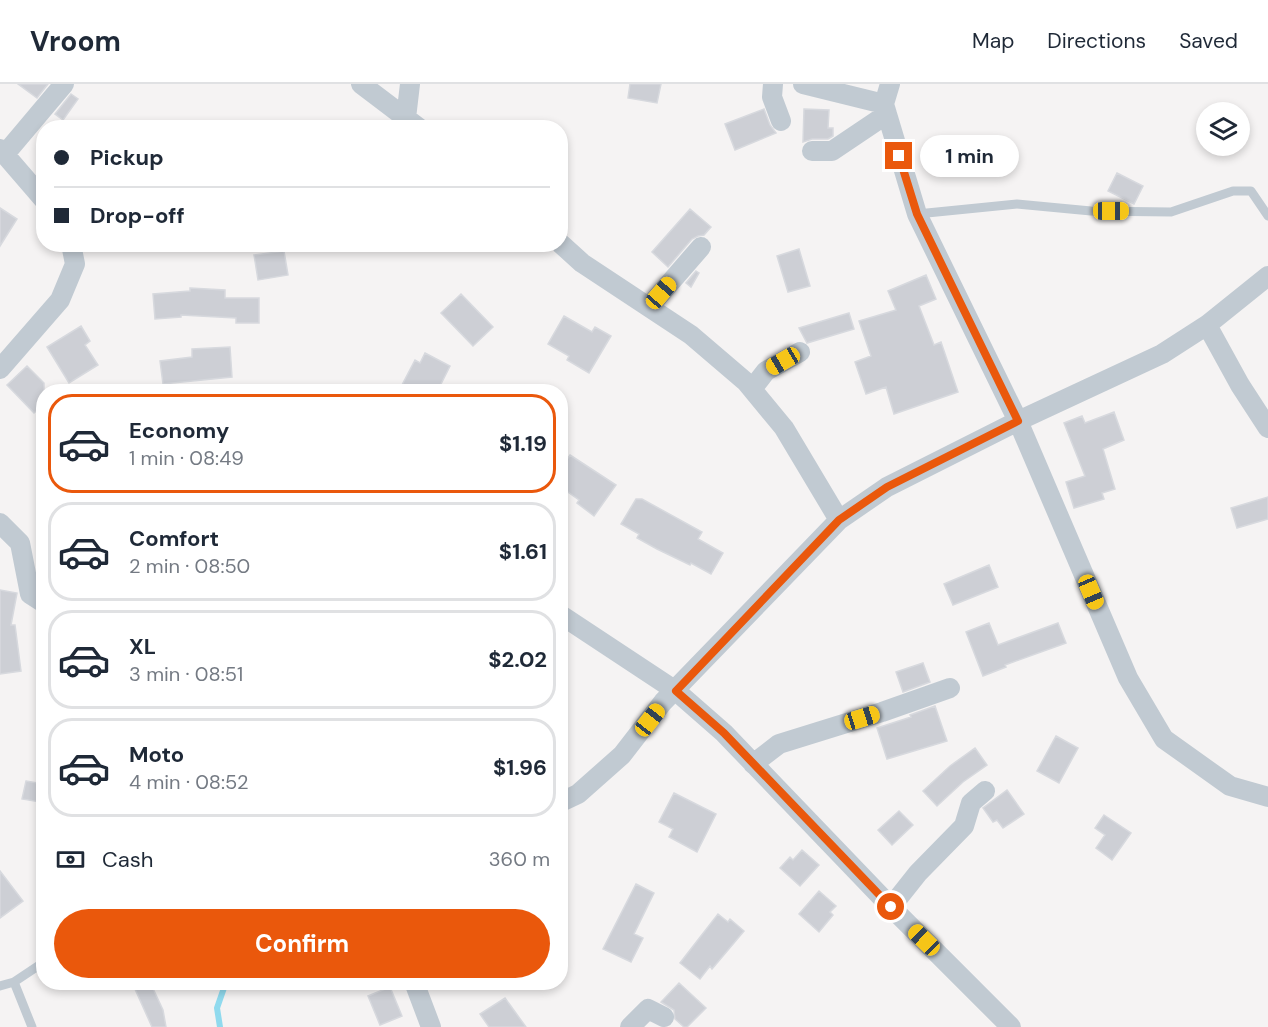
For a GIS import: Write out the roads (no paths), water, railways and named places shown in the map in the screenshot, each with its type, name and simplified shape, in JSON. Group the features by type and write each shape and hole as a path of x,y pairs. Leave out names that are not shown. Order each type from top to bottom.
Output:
{"street":[{"path":"36,191 2,152 64,84"},
{"path":"361,84 408,120"},
{"path":"410,84 412,120"},
{"path":"773,84 772,97 781,121"},
{"path":"803,84 886,109"},
{"path":"890,84 886,109 917,214 1018,421 1128,678 1164,739 1230,786 1268,797"},
{"path":"812,151 832,151 886,109"},
{"path":"649,307 701,247"},
{"path":"568,250 582,263 691,335 752,389 784,428 839,520"},
{"path":"0,369 60,300 75,264 73,252"},
{"path":"568,799 578,794 622,755 663,702 839,520 887,487 1018,421 1162,354 1207,325 1268,276"},
{"path":"1207,325 1240,385 1268,428"},
{"path":"752,389 766,371 800,352"},
{"path":"0,523 20,543 30,594 36,598"},
{"path":"568,620 676,691 724,733 891,907 1011,1027"},
{"path":"753,764 779,744 950,688"},
{"path":"891,907 918,873 964,826 971,803 985,791"},
{"path":"417,990 431,1027"},
{"path":"630,1027 648,1009 664,1017"}],"lane":[{"path":"917,214 1017,204 1091,211 1171,212 1233,191 1251,191 1268,216"},
{"path":"0,986 14,982 36,967"},
{"path":"14,982 32,1027"}],"waterway":[{"path":"220,1027 217,1008 223,990"}]}
